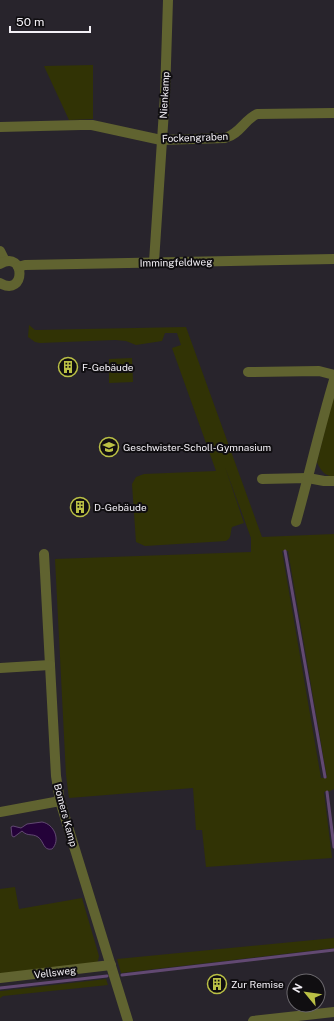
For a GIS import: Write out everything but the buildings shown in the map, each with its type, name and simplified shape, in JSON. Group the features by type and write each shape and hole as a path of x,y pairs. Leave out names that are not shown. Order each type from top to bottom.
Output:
{"street":[{"name":"Nienkamp","path":"154,262 165,95 168,0"},
{"name":"Fockengraben","path":"0,127 92,125 161,140 225,138 232,136 239,131 250,118 257,114 334,113"},
{"path":"0,251 2,262 12,262 18,267 20,277 16,283 8,286 0,284"},
{"name":"Immingfeldweg","path":"18,267 26,265 334,259"},
{"path":"248,372 319,371 334,375"},
{"path":"296,522 321,421 334,380"},
{"path":"262,479 308,478 324,481 334,480"},
{"name":"Bomers Kamp","path":"44,554 56,776 60,801 128,1021"},
{"path":"0,668 50,665"},
{"path":"0,812 60,801"},
{"name":"Vellsweg","path":"0,978 111,965"},
{"path":"253,1021 334,1012"}],"shaded area":[{"path":"93,65 93,119 69,120 44,66"},
{"path":"29,325 35,330 186,327 262,537 334,534 334,789 324,792 332,858 206,867 202,830 196,830 193,788 69,798 66,775 55,559 251,552 251,538 225,467 244,523 232,527 228,540 145,546 136,542 132,484 136,477 144,474 216,471 172,348 181,345 177,333 165,333 162,341 136,345 126,341 115,340 40,343 35,342 28,337","holes":["282,551 288,551 327,778 321,778"]},
{"path":"132,358 133,382 109,383 109,359"},
{"path":"334,393 334,477 323,472 317,462"},
{"path":"42,822 50,826 55,833 56,841 52,849 47,849 38,837 26,834 22,831 14,837 12,836 11,827 13,826 21,828 27,824"},
{"path":"15,887 19,909 82,898 99,956 98,961 94,965 0,975 0,889"},
{"path":"334,938 334,948 121,973 117,959"},
{"path":"106,979 108,985 3,996 0,998 0,991"}],"waterway":[{"path":"285,551 325,777"},
{"path":"327,792 334,847"},
{"path":"122,975 334,950"},
{"path":"0,988 107,976"}],"place":[{"name":"F-Gebäude","path":"68,367"},
{"name":"Geschwister-Scholl-Gymnasium","path":"109,447"},
{"name":"D-Gebäude","path":"80,507"},
{"name":"Zur Remise","path":"217,984"}]}
